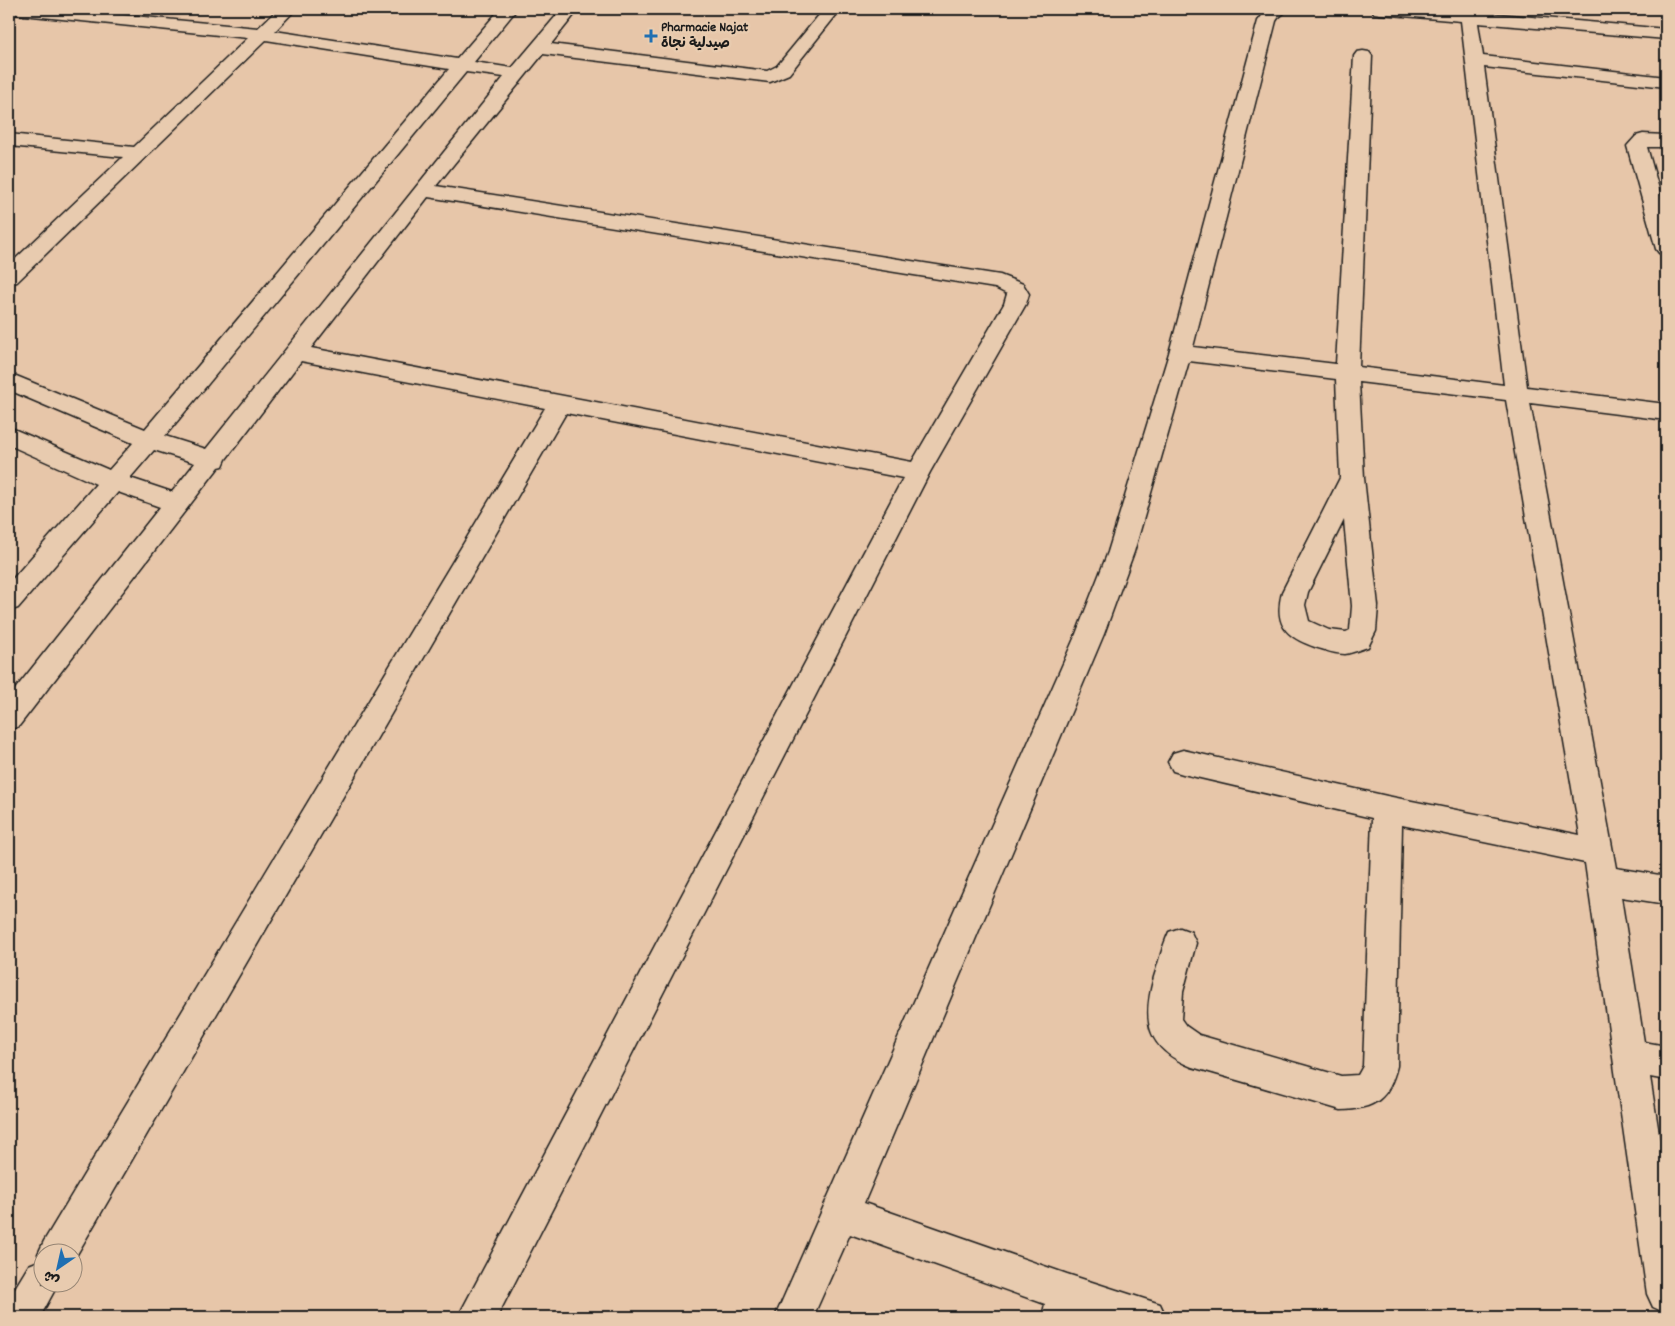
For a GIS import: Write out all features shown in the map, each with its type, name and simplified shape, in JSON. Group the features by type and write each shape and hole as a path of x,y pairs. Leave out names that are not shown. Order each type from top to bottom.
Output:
{"street":[{"path":"13,9 261,34 516,74"},
{"path":"9,277 288,9"},
{"path":"9,601 149,440 460,65 509,9"},
{"path":"9,718 177,503 214,460 423,190 571,9"},
{"path":"540,48 770,77 783,70 833,9"},
{"path":"794,1317 841,1213 1090,634 1121,552 1180,353 1264,30 1273,12 1280,9"},
{"path":"1380,9 1469,12 1666,34"},
{"path":"1469,12 1516,392 1601,866 1666,1294"},
{"path":"1352,478 1300,579 1292,605 1297,627 1308,634 1329,641 1346,643 1358,639 1363,631 1365,606 1352,478 1348,372 1363,56"},
{"path":"1476,61 1666,82"},
{"path":"9,140 140,153"},
{"path":"1666,141 1643,140 1637,146 1661,212 1666,249"},
{"path":"423,190 1000,282 1015,289 1018,294 1015,304 918,472 477,1317"},
{"path":"296,353 918,472"},
{"path":"1180,353 1516,392 1666,412"},
{"path":"9,381 149,440 214,460"},
{"path":"63,1244 559,404"},
{"path":"9,435 112,481 177,503"},
{"path":"1183,762 1387,809 1601,866 1666,890"},
{"path":"1180,943 1165,1006 1164,1019 1169,1032 1179,1043 1192,1050 1341,1093 1356,1093 1369,1088 1377,1078 1380,1066 1387,809"},
{"path":"1630,1056 1666,1063"},
{"path":"841,1213 1064,1305 1147,1317"},
{"path":"19,1317 33,1294"}],"place":[{"name":"Pharmacie Najat صيدلية نجاة","path":"651,36"}]}
